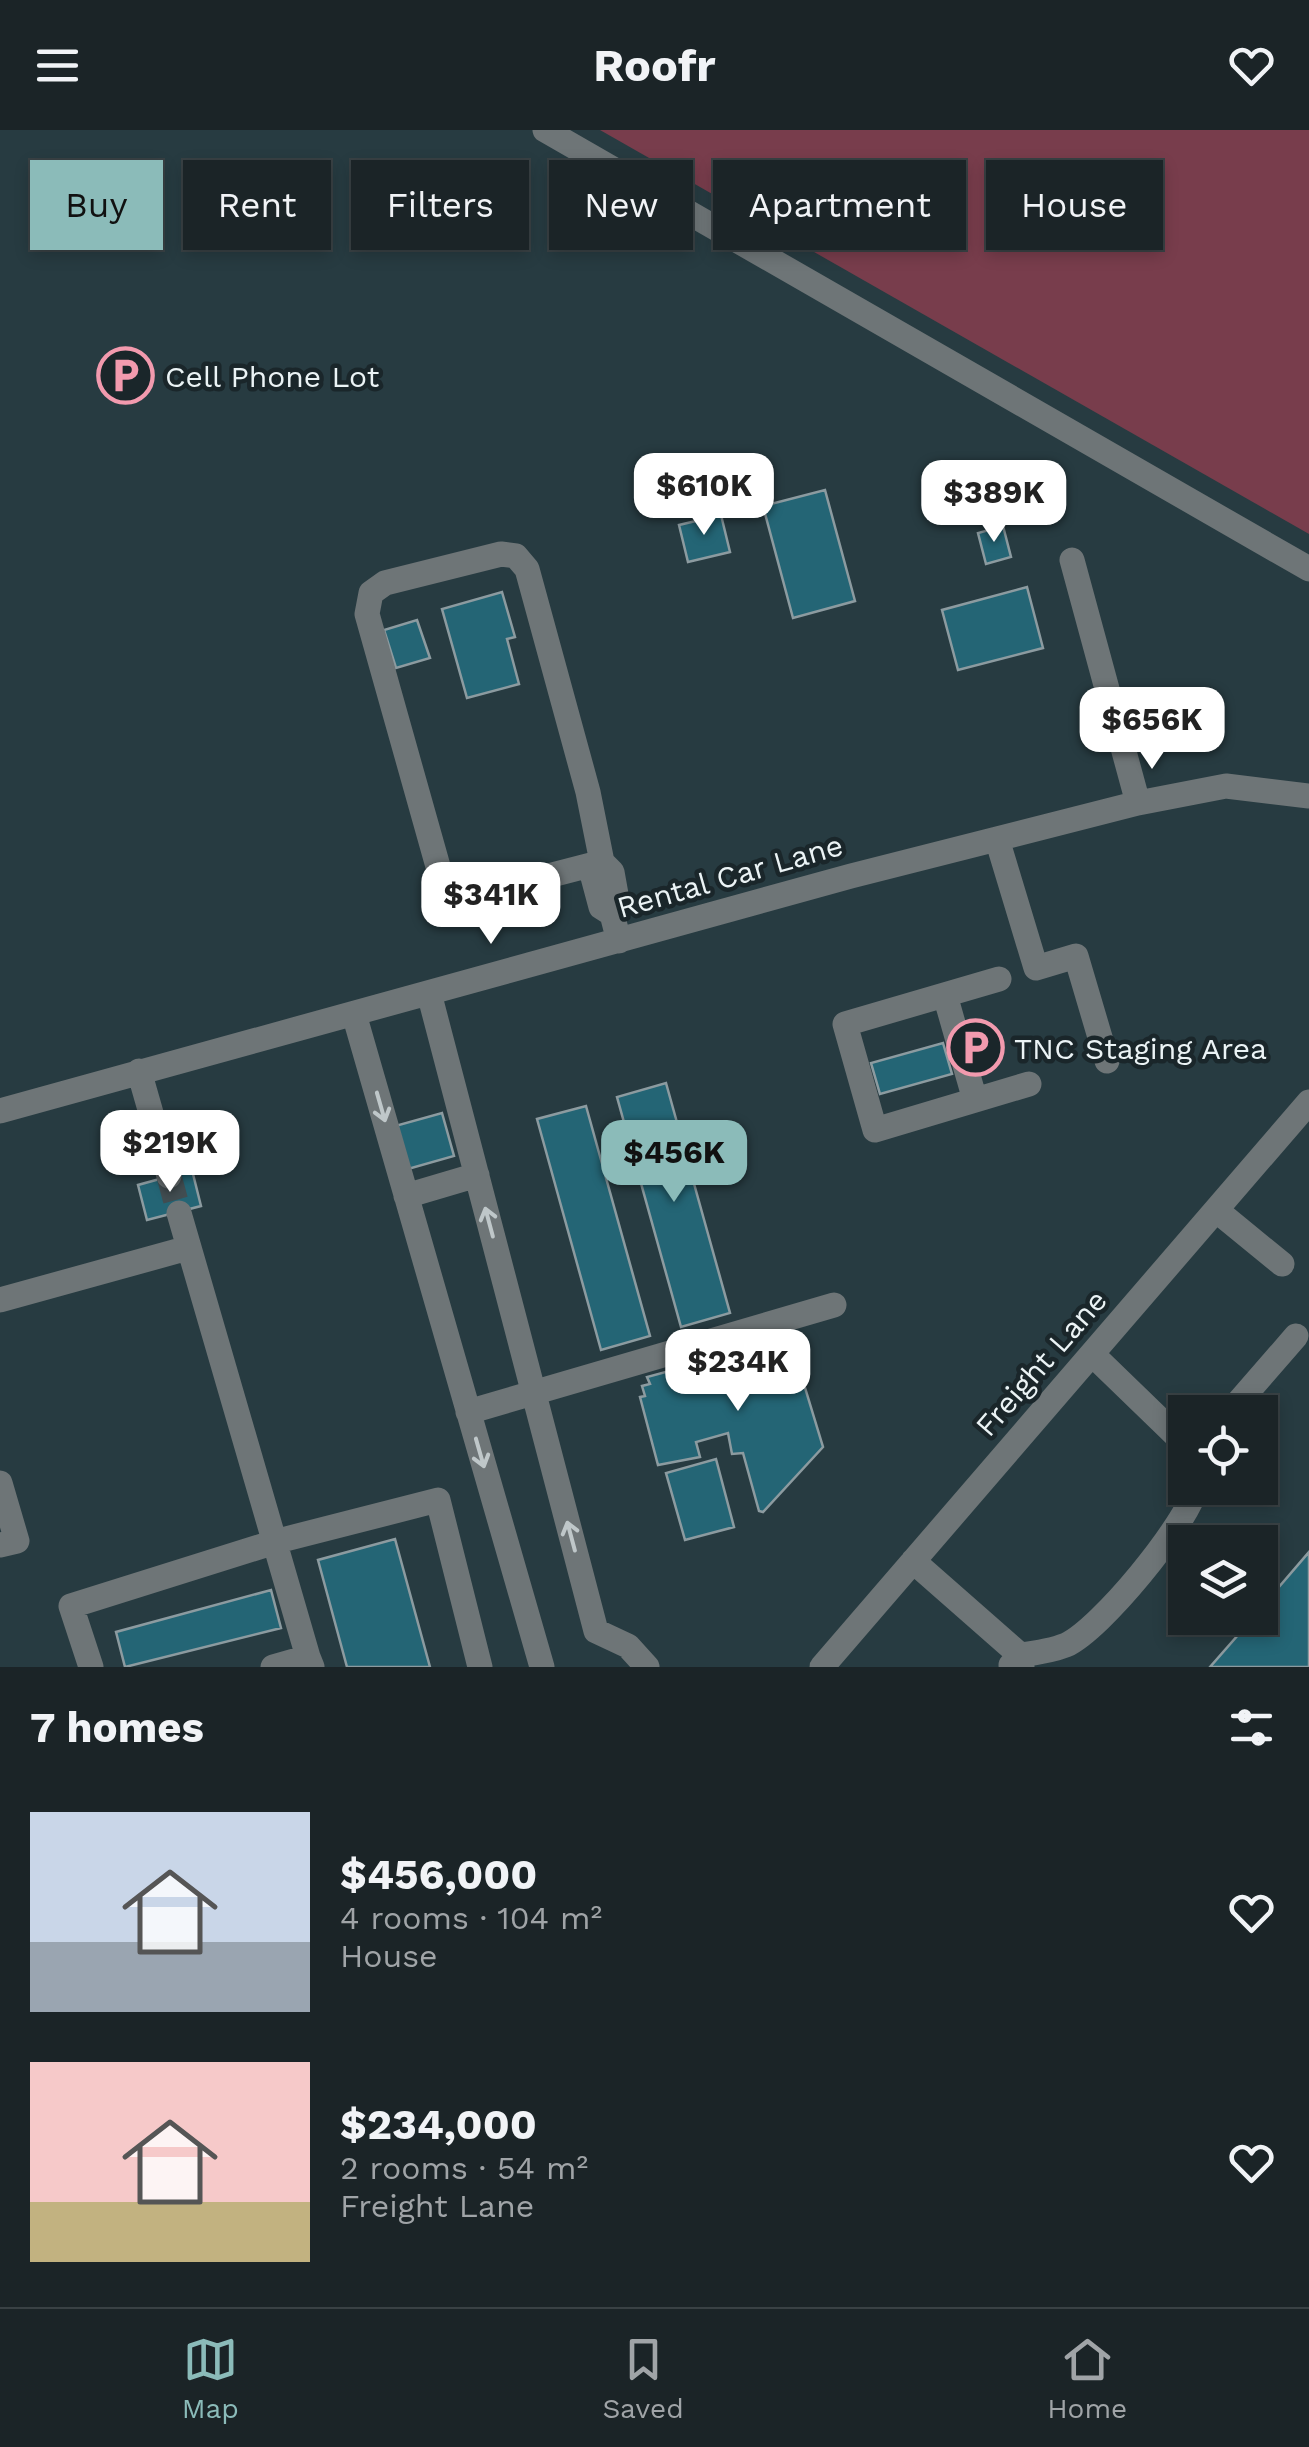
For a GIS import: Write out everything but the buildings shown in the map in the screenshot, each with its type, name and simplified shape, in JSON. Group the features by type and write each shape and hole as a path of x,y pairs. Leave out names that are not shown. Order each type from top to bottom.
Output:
{"street":[{"path":"544,130 1309,570"},
{"path":"602,862 448,902 366,614 371,593 385,583 500,554 516,556 527,569 588,792 602,862 593,876 601,906 612,914 619,941"},
{"path":"1072,560 1138,803"},
{"name":"Rental Car Lane","path":"0,1111 1138,803 1226,786 1289,790 1309,796"},
{"path":"997,839 1036,968 1076,956 1107,1060"},
{"path":"999,980 845,1024 875,1130 1029,1084"},
{"path":"429,993 596,1630 628,1646 647,1667"},
{"path":"945,995 975,1100"},
{"path":"354,1014 542,1667"},
{"path":"139,1071 168,1176"},
{"name":"Freight Lane","path":"822,1667 1309,1102"},
{"path":"406,1196 477,1175"},
{"path":"1216,1210 1282,1264"},
{"path":"178,1213 278,1542 310,1662 273,1667"},
{"path":"0,1300 188,1248"},
{"path":"468,1412 834,1305"},
{"path":"1245,1395 1296,1336"},
{"path":"1092,1354 1168,1428"},
{"path":"0,1483 17,1540 0,1545"},
{"path":"91,1667 70,1606 278,1542 438,1500 480,1667"},
{"path":"914,1561 1017,1663 1070,1643 1096,1621 1192,1505"}],"shaded area":[{"path":"0,130 1309,130 1309,1667 0,1667"},
{"path":"600,130 1309,130 1309,534 811,250 966,250 966,160 713,160 713,194 693,183 693,160 653,160"}],"tunnel":[{"path":"169,1176 179,1213"}],"place":[{"name":"Cell Phone Lot","path":"126,376"},
{"name":"TNC Staging Area","path":"975,1048"}]}
